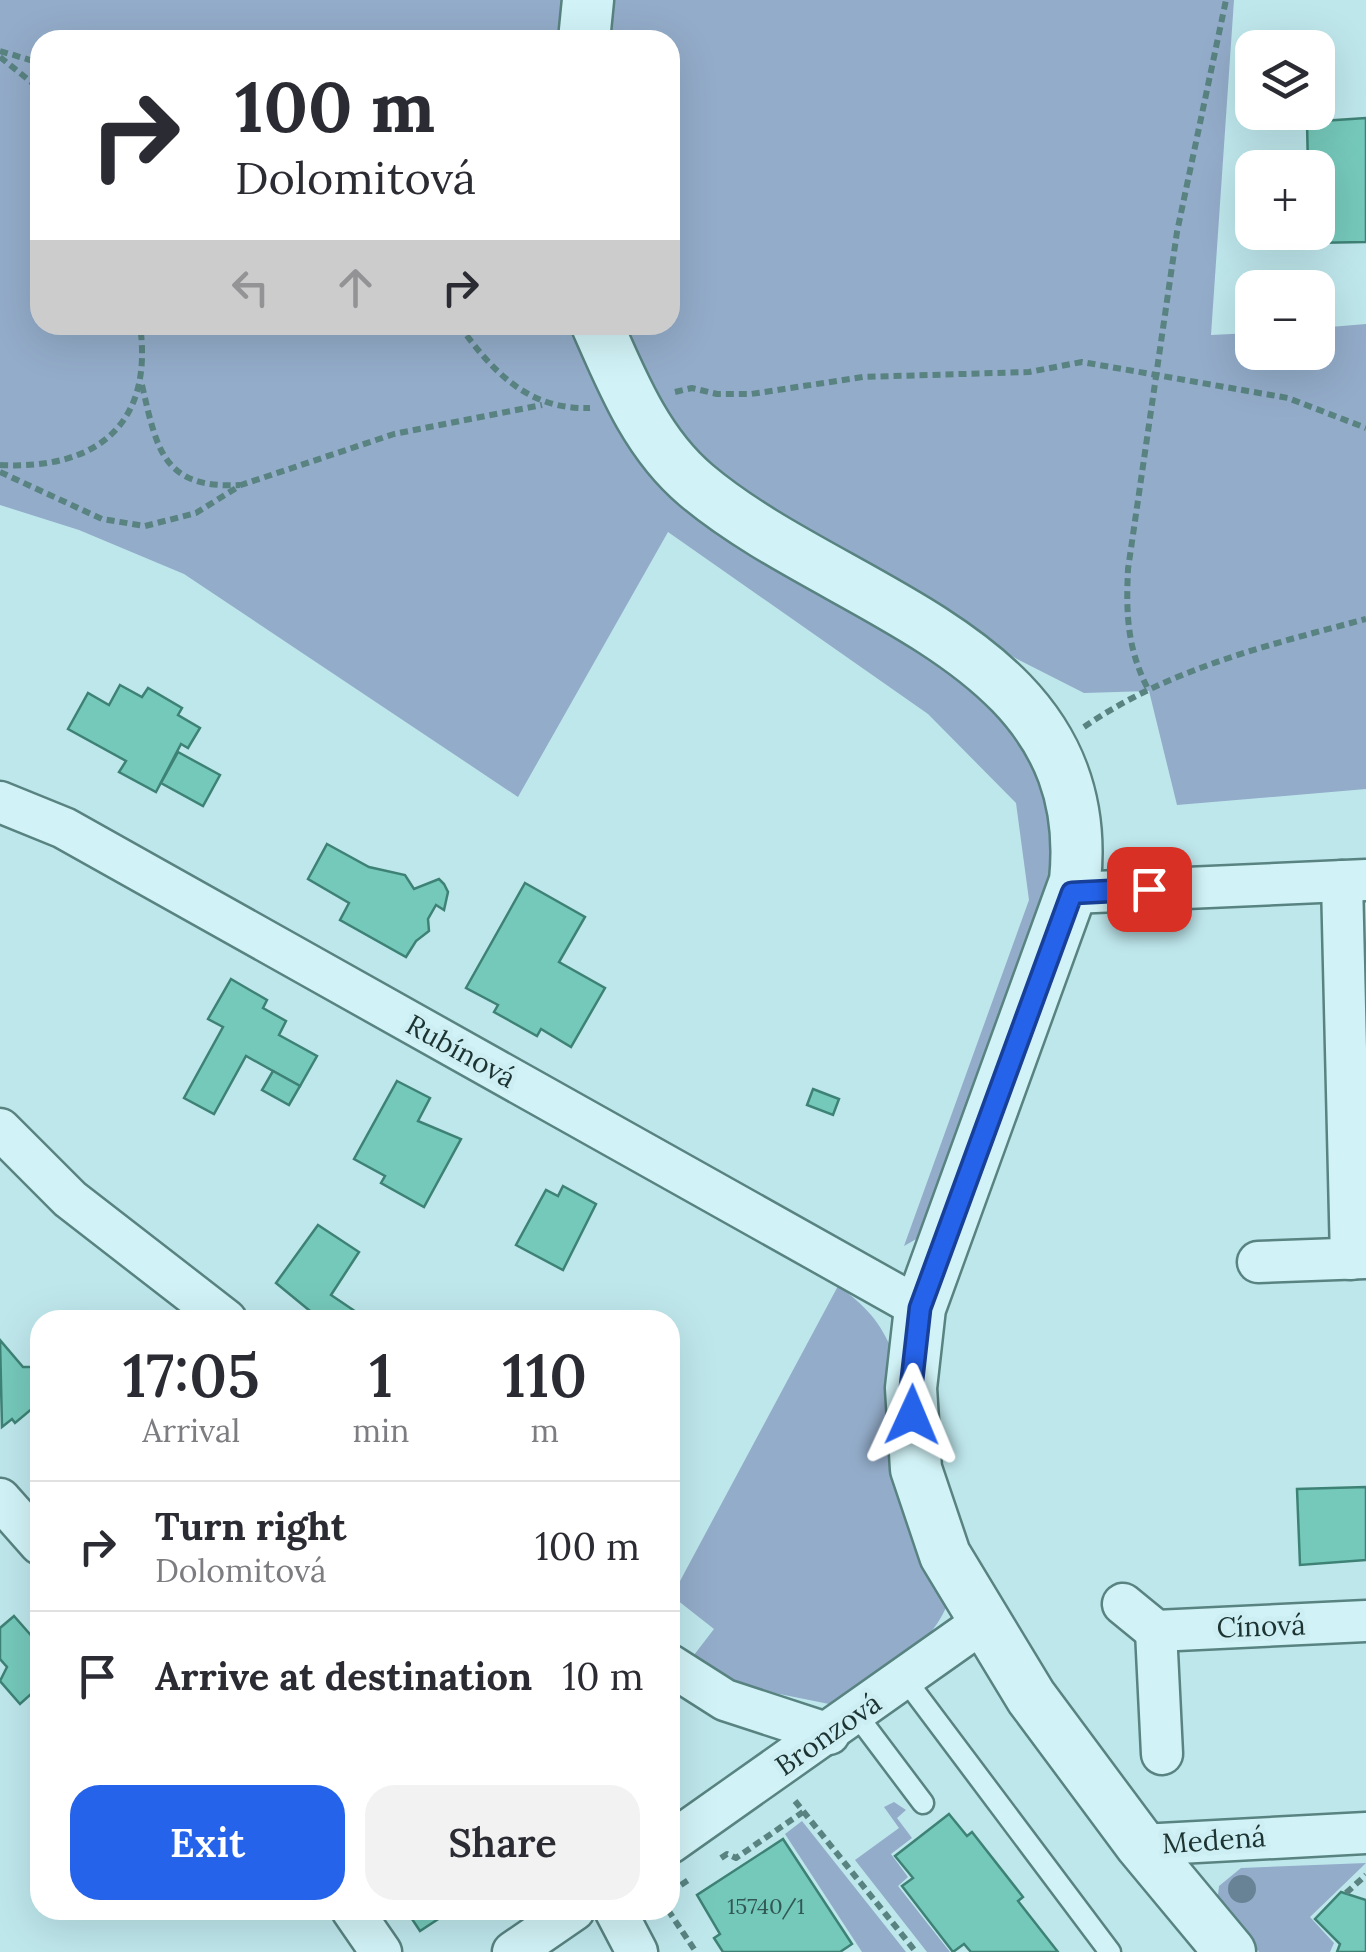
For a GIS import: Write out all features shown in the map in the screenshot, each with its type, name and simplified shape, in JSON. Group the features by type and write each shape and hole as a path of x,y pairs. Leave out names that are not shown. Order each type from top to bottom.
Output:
{"street":[{"path":"585,30 588,0"},
{"path":"601,335 632,406 694,483 770,539 981,663 1026,707 1054,748 1077,810 1079,843 1072,893 920,1308 911,1388 916,1469 945,1555 983,1622 1031,1697 1141,1845"},
{"name":"Rubínová","path":"0,802 64,828 920,1308"},
{"path":"1072,893 1354,880 1346,1064 1358,1258 1258,1262"},
{"path":"0,1129 70,1198 213,1310"},
{"path":"0,1499 30,1533"},
{"path":"1123,1604 1156,1630 1162,1754"},
{"name":"Bronzová","path":"680,1836 983,1622"},
{"name":"Cínová","path":"1156,1630 1366,1622"},
{"path":"680,1672 725,1700 843,1724"},
{"name":"Medená","path":"1141,1845 1366,1833"},
{"name":"Medená","path":"1141,1845 1230,1952"},
{"path":"359,1920 381,1952"},
{"path":"513,1952 559,1920"},
{"path":"620,1920 637,1952"}],"lane":[{"path":"905,1679 1110,1952"},
{"path":"843,1724 923,1802"}],"path":[{"path":"1147,687 1134,660 1126,620 1128,569 1176,232 1226,0"},
{"path":"0,54 30,61"},
{"path":"0,54 30,80"},
{"path":"140,335 142,384 155,440 178,473 204,487 242,485"},
{"path":"467,335 518,391 544,404"},
{"path":"0,468 102,518 145,526 196,513 242,485 394,434 544,404 632,406 692,388 717,394 751,394 863,377 1029,372 1082,362 1288,398 1366,428"},
{"path":"0,468 35,466 87,454 121,430 142,384"},
{"path":"1054,748 1147,687 1265,646 1366,619"},
{"path":"772,1772 916,1952"},
{"path":"713,1864 727,1854 736,1858 803,1812"},
{"path":"680,1885 698,1873"},
{"path":"1346,1893 1366,1875"},
{"path":"675,1920 696,1952"}],"shaded area":[{"path":"0,0 565,0 564,30 30,30 30,335 578,335 620,430 661,478 975,684 1047,780 1053,888 925,1234 904,1246 1029,900 1016,803 928,714 668,532 518,797 184,574 79,530 0,505"},
{"path":"611,0 1234,0 1211,335 1235,334 1235,370 1335,370 1335,327 1366,324 1366,789 1177,805 1149,691 1084,693 1017,659 751,499 694,452 658,407 626,335 680,335 680,30 609,30"},
{"path":"838,1286 871,1315 893,1353 950,1596 942,1615 918,1646 834,1705 734,1685 694,1655 714,1629 680,1602 680,1581"},
{"path":"894,1802 906,1810 897,1818 912,1838 891,1854 908,1877 898,1886 950,1952 927,1952 855,1860 899,1828 884,1807"},
{"path":"802,1821 906,1952 862,1952 785,1834"},
{"path":"1366,1863 1310,1917 1334,1943 1330,1952 1259,1952 1217,1905 1219,1886 1241,1868"}],"building":[{"path":"1366,118 1366,242 1335,243 1335,150 1308,150 1307,130 1335,130 1335,120"},
{"path":"120,685 142,697 148,688 182,708 178,715 200,728 188,748 181,744 156,792 119,772 126,761 68,729 88,693 109,705"},
{"path":"178,752 220,775 203,806 161,783"},
{"path":"327,844 369,867 405,875 414,889 439,879 444,884 448,892 444,910 436,905 428,919 429,931 416,941 406,957 340,920 349,903 308,879"},
{"path":"525,883 585,917 559,962 605,988 571,1047 541,1029 537,1036 494,1012 498,1005 466,988"},
{"path":"231,979 267,1000 263,1008 286,1021 279,1035 317,1056 300,1086 246,1056 214,1114 184,1098 223,1027 208,1019"},
{"path":"273,1071 300,1086 289,1105 262,1090"},
{"path":"397,1081 430,1098 418,1121 461,1139 424,1207 381,1183 385,1176 354,1159"},
{"path":"813,1089 839,1099 833,1115 807,1105"},
{"path":"563,1186 596,1204 563,1270 516,1245 546,1190 558,1196"},
{"path":"318,1225 359,1252 331,1295 353,1310 309,1310 276,1283"},
{"path":"0,1340 23,1367 30,1367 30,1410 15,1423 12,1419 2,1427"},
{"path":"1366,1487 1366,1560 1300,1565 1297,1489"},
{"path":"14,1616 30,1634 30,1695 20,1704 0,1681 7,1667 0,1659 0,1628"},
{"path":"949,1814 967,1836 972,1832 1023,1897 1018,1901 1058,1952 971,1952 964,1944 953,1952 902,1886 913,1878 895,1856"},
{"path":"783,1839 852,1944 840,1952 723,1952 714,1938 720,1934 697,1895"},
{"path":"1341,1892 1366,1900 1366,1952 1337,1952 1340,1944 1315,1919"},
{"path":"413,1920 437,1920 420,1931"}],"route":[{"path":"912,1415 911,1388 920,1308 946,1228 1072,893 1149,889"}]}
